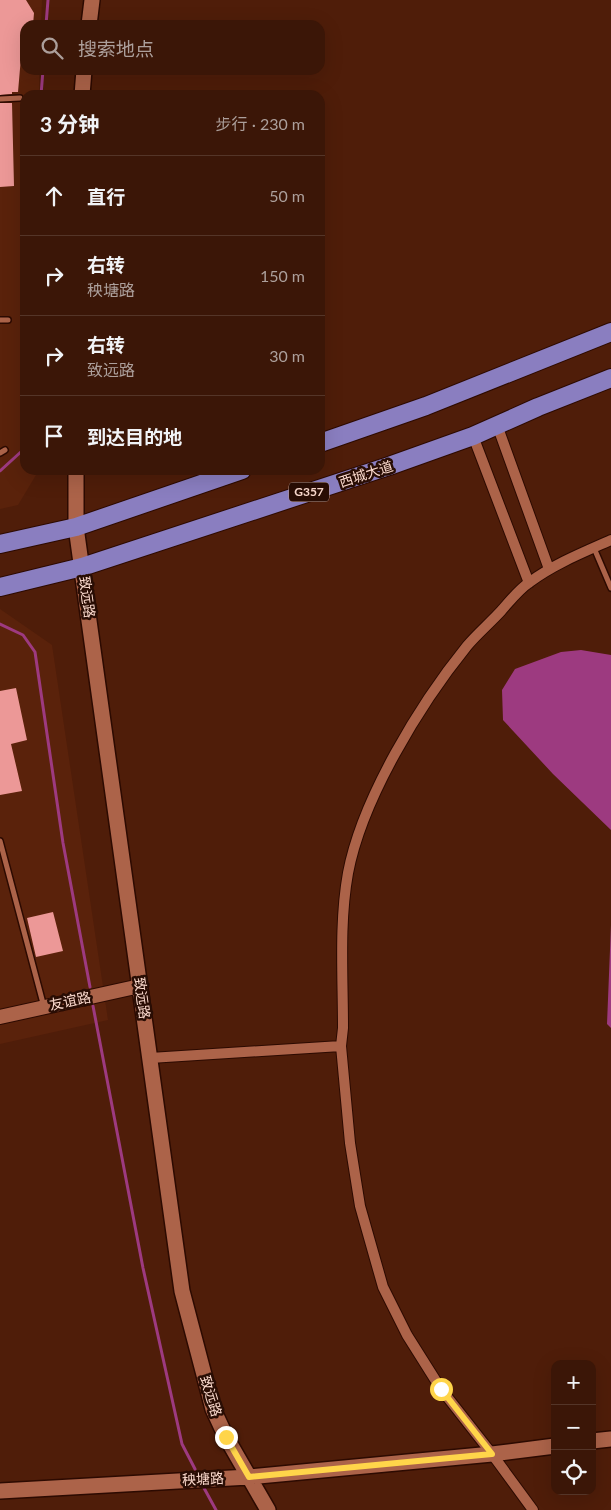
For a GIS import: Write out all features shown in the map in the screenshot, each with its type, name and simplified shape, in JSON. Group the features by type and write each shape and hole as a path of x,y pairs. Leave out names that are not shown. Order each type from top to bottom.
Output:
{"highway":[{"path":"325,441 426,406 611,332"},
{"name":"西城大道","path":"0,587 82,567 380,469 473,436 611,378"},
{"path":"0,544 76,527 227,475"}],"main road":[{"path":"90,20 92,0"},
{"path":"82,90 84,75"},
{"name":"致远路","path":"76,475 76,527 182,1291 213,1410 226,1437 268,1510"},
{"path":"596,1441 611,1439"},
{"name":"秧塘路","path":"0,1492 249,1477 492,1454 551,1447"}],"street":[{"path":"497,425 549,569"},
{"path":"473,436 529,582"},
{"path":"533,1510 441,1389 407,1335 383,1287 360,1206 350,1143 341,1046 343,1028 344,906 348,872 367,812 390,764 425,704 467,645 529,582 549,569 611,540"},
{"name":"友谊路","path":"0,1017 140,986"},
{"path":"150,1058 341,1046"}],"lane":[{"path":"0,99 20,98"},
{"path":"0,320 8,320"},
{"path":"594,548 611,588"},
{"path":"0,841 44,1007"}],"shaded area":[{"path":"0,0 42,0 41,20 20,20 20,75 39,75 39,90 20,90 20,475 36,475 18,505 0,509"},
{"path":"0,609 52,645 108,1020 0,1044"},
{"path":"581,650 611,655 611,830 553,774 503,720 502,690 515,669 561,652"},
{"path":"611,925 611,1028 607,1024"}],"building":[{"path":"0,0 26,0 34,13 33,20 20,20 18,92 0,95"},
{"path":"0,103 12,103 14,186 0,187"},
{"path":"16,688 27,740 11,744 22,791 0,795 0,691"},
{"path":"53,912 63,951 36,957 27,918"}],"waterway":[{"path":"46,20 48,0"},
{"path":"41,90 43,75"},
{"path":"0,471 20,453"},
{"path":"0,624 23,635 35,652 63,843 90,987"},
{"path":"93,1006 143,1268 182,1444 195,1469"},
{"path":"204,1488 216,1510"}],"route":[{"path":"226,1437 249,1477 492,1454 441,1389"}]}
